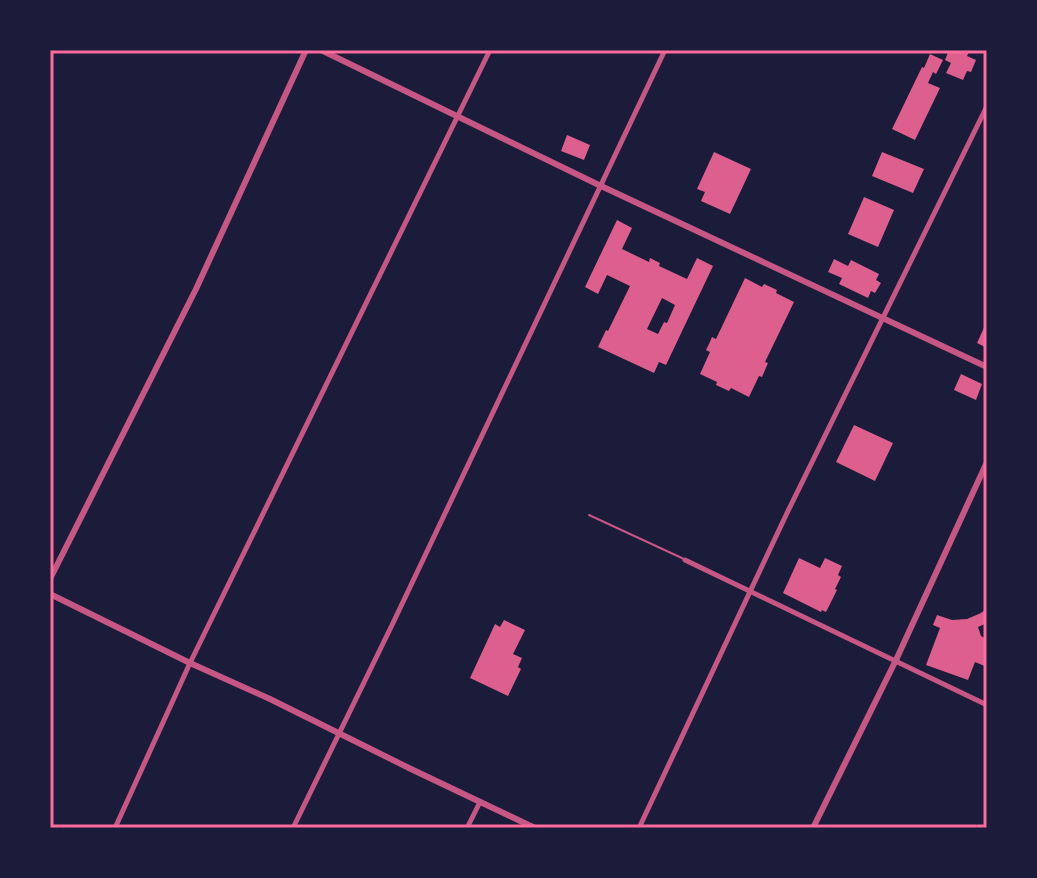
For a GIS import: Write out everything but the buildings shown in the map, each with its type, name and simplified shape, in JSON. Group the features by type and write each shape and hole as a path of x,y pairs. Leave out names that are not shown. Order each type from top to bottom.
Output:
{"street":[{"path":"50,579 196,289 306,50"},
{"path":"321,50 601,186 987,367"},
{"path":"115,828 190,663 490,50"},
{"path":"293,828 665,50"},
{"path":"639,828 784,520 987,106"},
{"path":"813,828 896,660 987,462"},
{"path":"685,560 987,705"},
{"path":"50,594 535,828"},
{"path":"467,828 480,802"}],"lane":[{"path":"589,515 685,560"}]}
